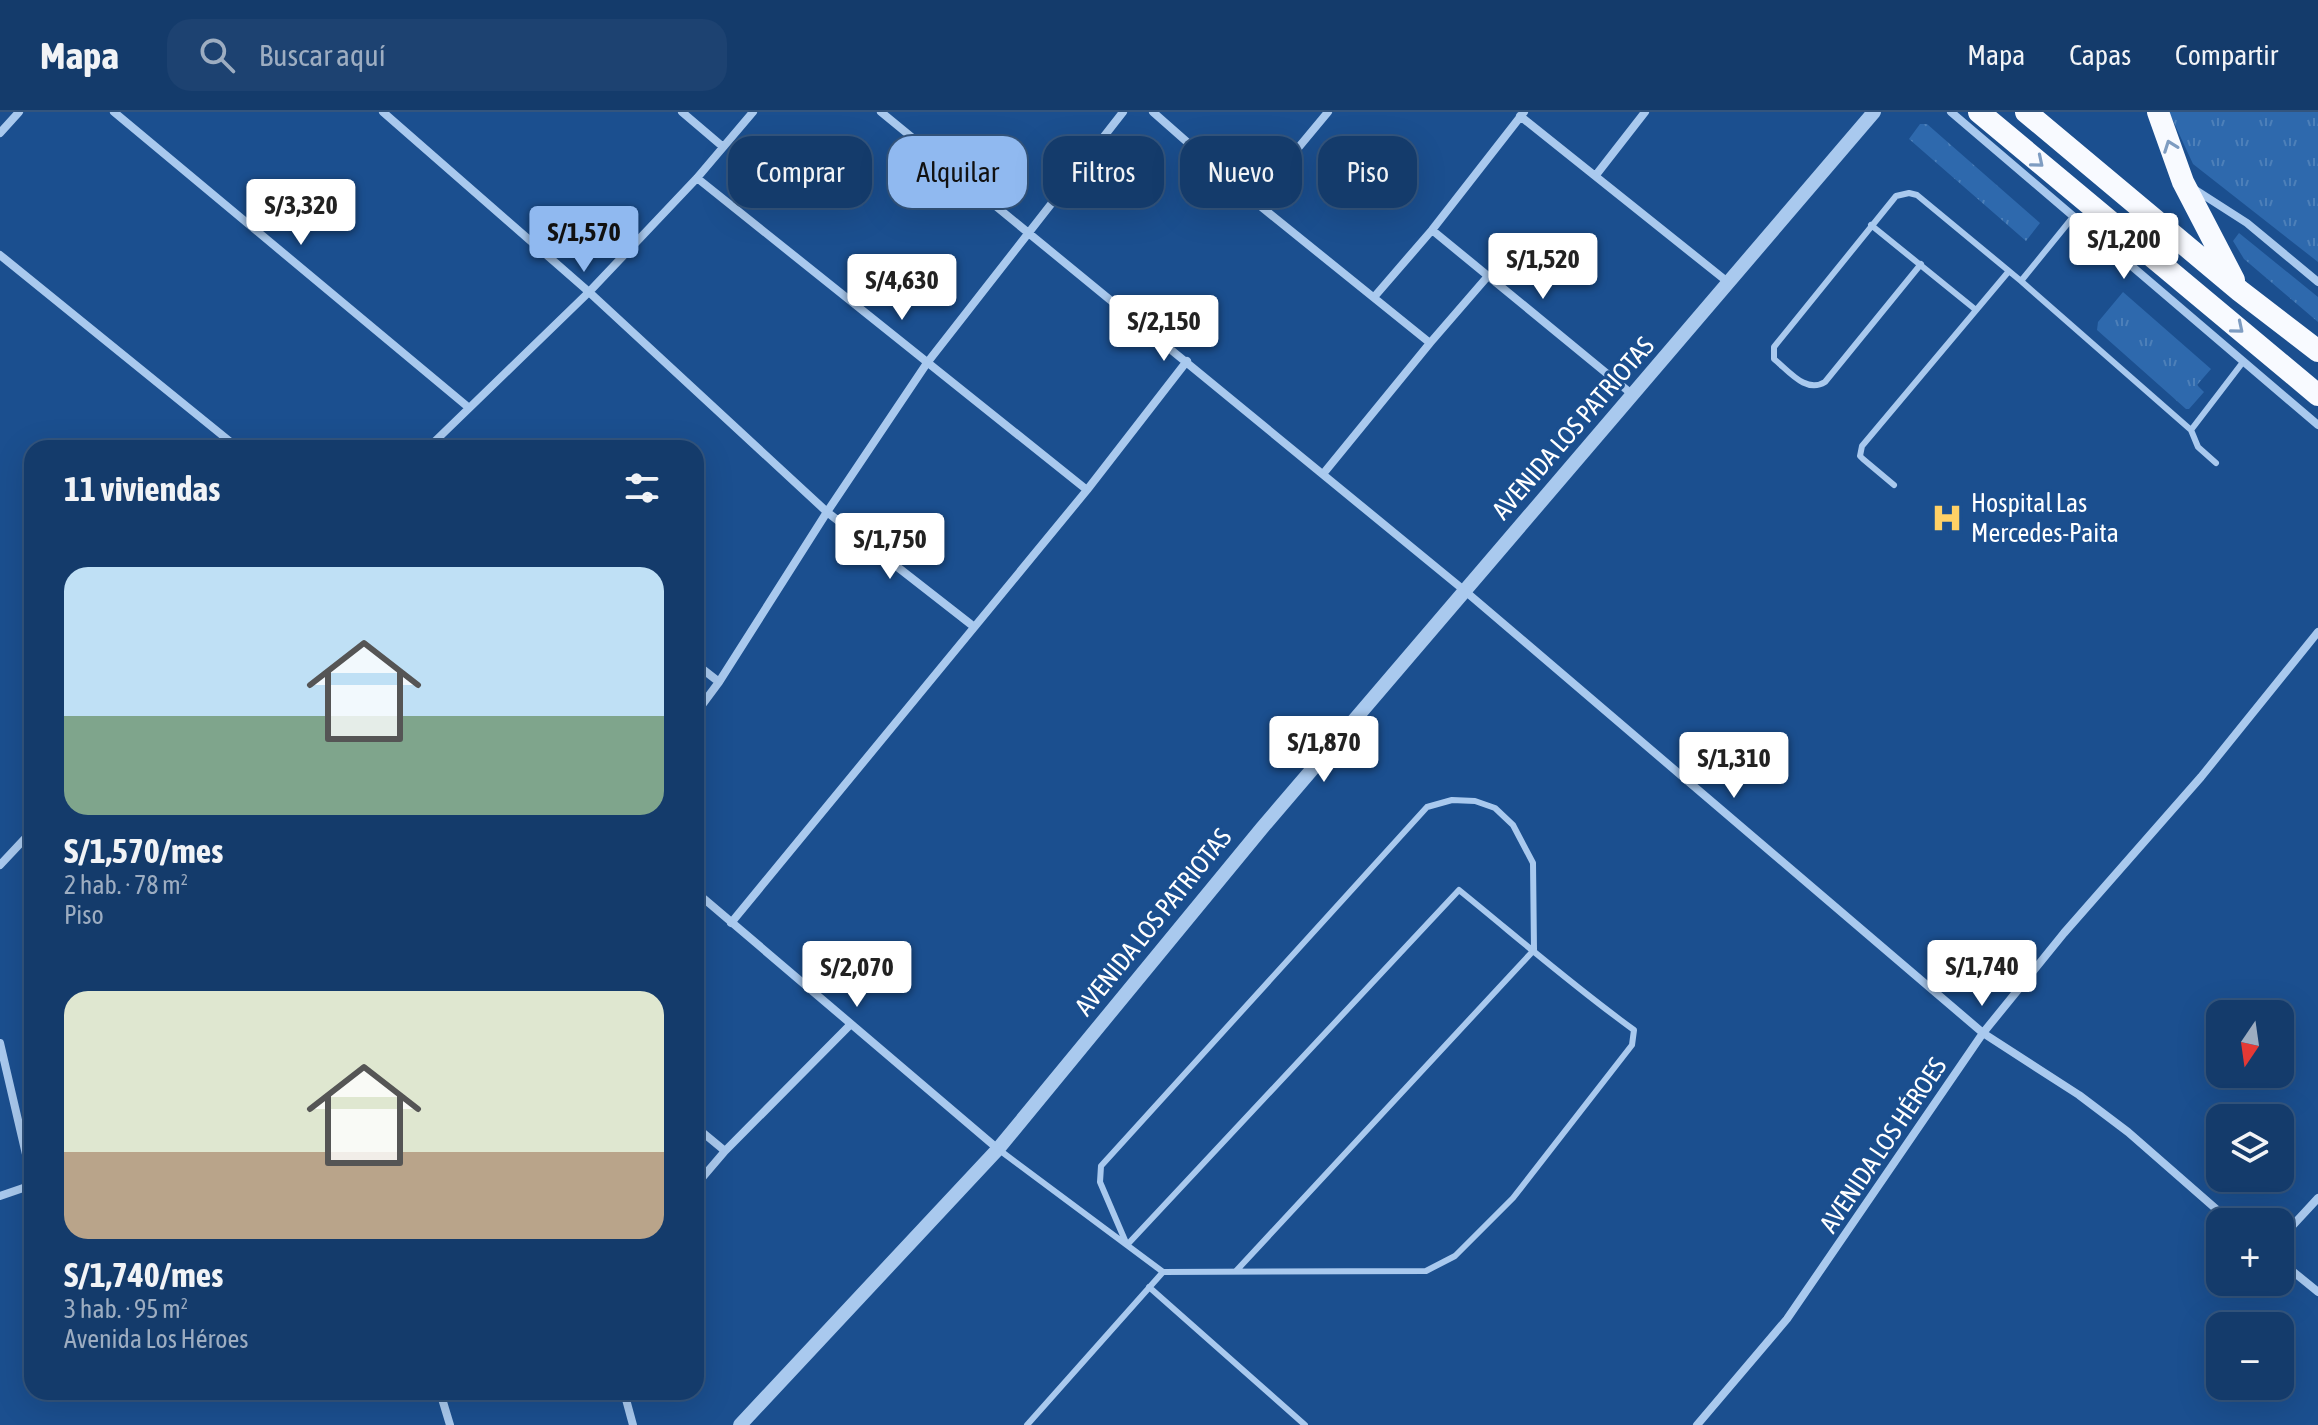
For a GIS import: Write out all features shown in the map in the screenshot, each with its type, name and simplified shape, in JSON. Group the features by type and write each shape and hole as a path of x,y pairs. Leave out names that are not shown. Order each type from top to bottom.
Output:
{"highway":[{"path":"1979,112 2318,395"},
{"path":"2026,112 2240,291 2318,351"},
{"path":"2158,112 2183,182 2240,291"}],"street":[{"path":"0,133 19,112"},
{"path":"114,112 468,407"},
{"path":"383,112 589,292 827,512 973,626"},
{"path":"682,112 722,146"},
{"path":"436,440 589,292 697,178 753,112"},
{"path":"881,112 1465,591 1983,1033 2079,1095 2128,1132 2215,1208"},
{"path":"704,702 927,363 1123,112"},
{"path":"1153,112 1180,136"},
{"path":"1302,143 1328,112"},
{"name":"AVENIDA LOS PATRIOTAS","path":"740,1425 998,1149 1262,828 1874,112"},
{"path":"1951,112 2318,425"},
{"path":"1375,296 1432,230 1522,114 1729,283"},
{"path":"1596,175 1641,114"},
{"path":"697,178 1087,490"},
{"path":"2183,182 2247,223 2318,282"},
{"path":"1263,208 1430,343"},
{"path":"1432,230 1633,395"},
{"path":"0,255 228,440"},
{"path":"1323,474 1488,276"},
{"path":"731,923 1087,490 1187,361"},
{"name":"AVENIDA LOS HÉROES","path":"1697,1425 1787,1319 1983,1033 2064,933 2201,777 2318,632"},
{"path":"704,670 719,682"},
{"path":"0,865 24,840"},
{"path":"704,899 998,1149"},
{"path":"704,1176 850,1025"},
{"path":"0,1043 24,1147"},
{"path":"704,1134 725,1151"},
{"path":"0,1196 24,1186"},
{"path":"2294,1224 2318,1198"},
{"path":"2294,1272 2318,1292"},
{"path":"442,1400 450,1425"},
{"path":"626,1400 633,1425"}],"lane":[{"path":"1921,264 1825,382 1818,386 1805,385 1774,359 1774,347 1871,225 1896,196 1909,193 1917,195 2021,281 2191,430"},
{"path":"2021,281 2073,217"},
{"path":"1871,225 1976,310"},
{"path":"1894,485 1863,459 1860,451 2009,271"},
{"path":"2216,463 2198,447 2191,430 2243,362"},
{"path":"1127,1245 1100,1182 1101,1166 1427,807 1452,800 1475,801 1495,808 1513,825 1533,863 1534,950 1236,1271"},
{"path":"998,1149 1163,1272 1426,1271 1455,1256 1513,1198 1632,1045 1634,1030 1459,890 1127,1245"},
{"path":"1027,1425 1163,1272"},
{"path":"1149,1287 1305,1425"}],"green space":[{"path":"2169,112 2318,112 2318,262 2193,164"},
{"path":"1920,124 1927,124 2040,223 2026,241 1909,139"},
{"path":"2239,233 2318,297 2318,322 2244,259 2233,241"},
{"path":"2123,292 2211,369 2197,385 2204,392 2189,409 2097,330 2098,322"}],"place":[{"name":"Hospital Las Mercedes-Paita","path":"1947,518"}]}
